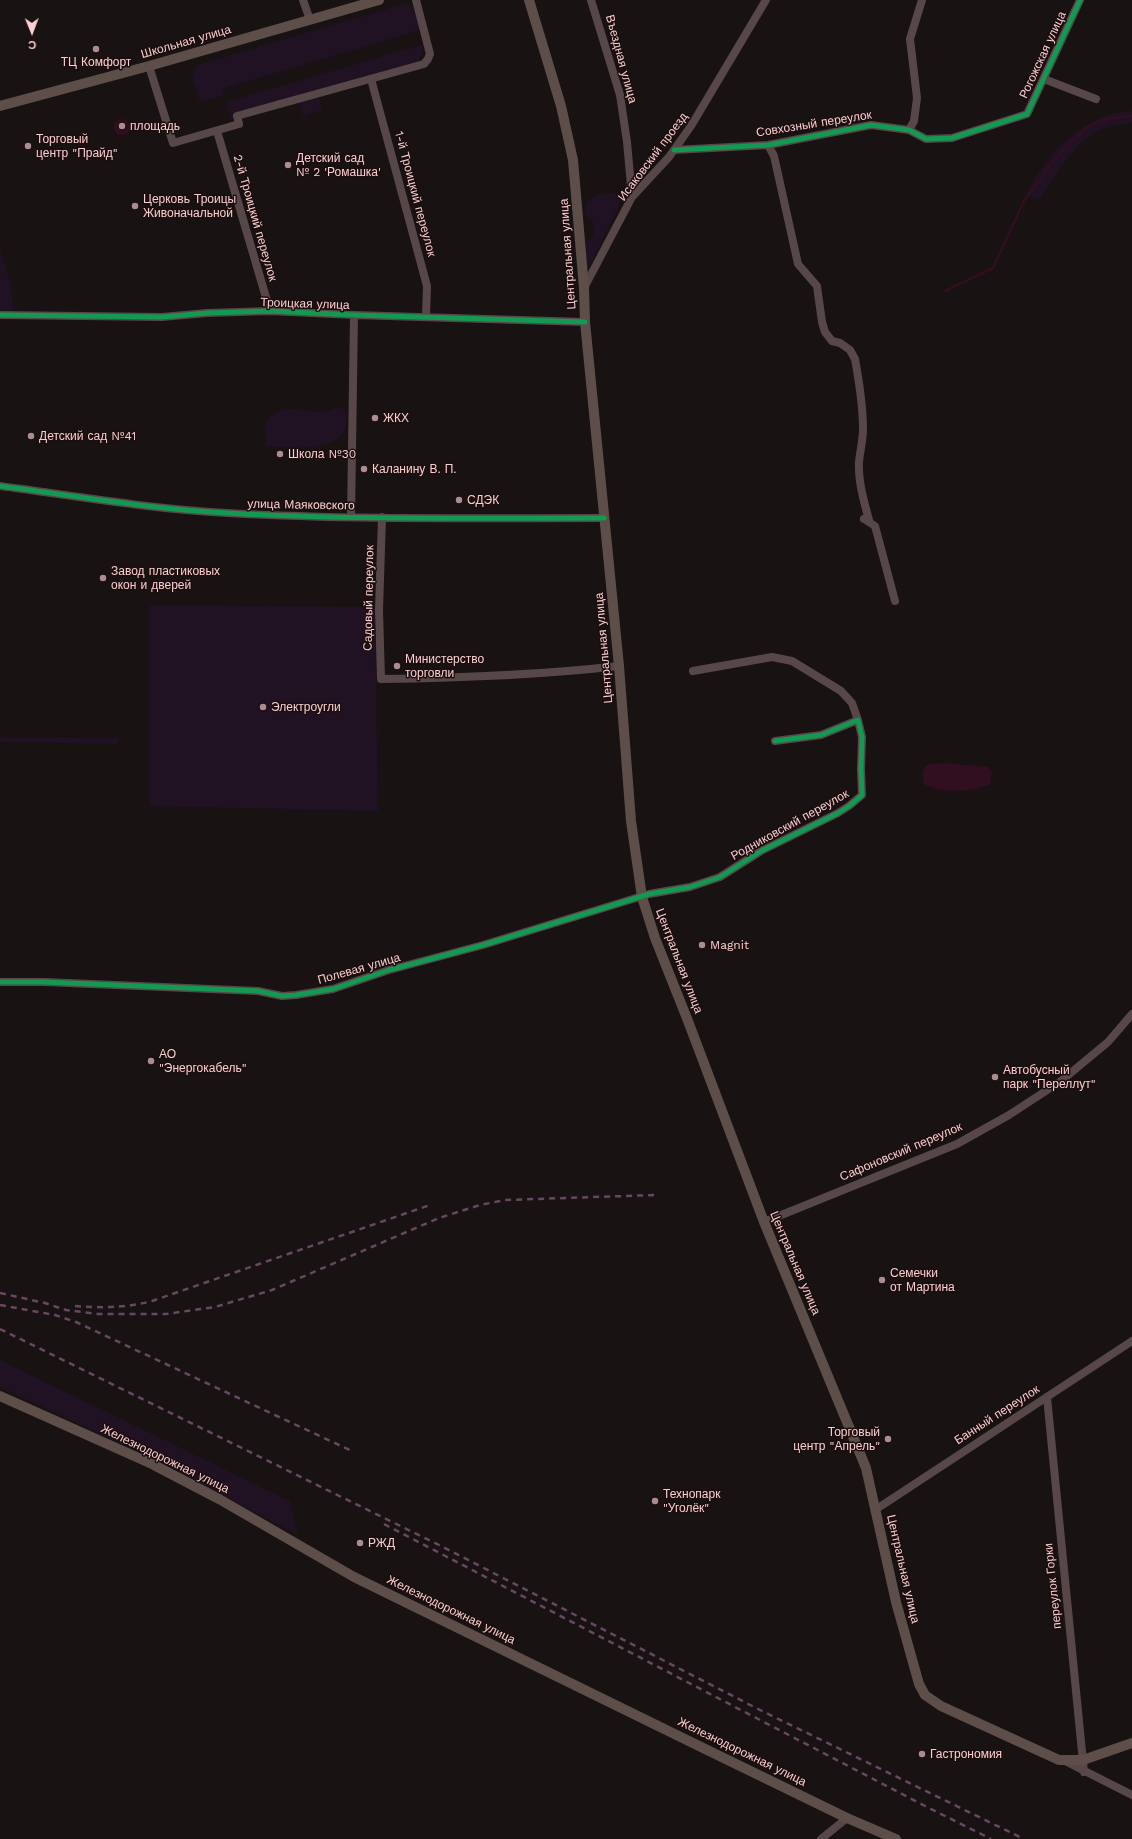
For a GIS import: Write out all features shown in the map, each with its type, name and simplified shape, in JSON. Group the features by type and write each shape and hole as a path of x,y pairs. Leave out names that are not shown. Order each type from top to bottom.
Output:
{"main road":[{"name":"Школьная улица","path":"0,106 149,66 379,0"},
{"name":"Центральная улица","path":"529,0 561,106 570,144 577,189 585,322 619,666 631,821 642,897 655,938 764,1222 860,1454 870,1483 896,1602 915,1670 925,1695 941,1706 1053,1758 1065,1761"},
{"name":"Железнодорожная улица","path":"0,1396 152,1464 219,1499 354,1577 847,1818 896,1839"},
{"path":"1065,1761 1083,1760 1132,1743"}],"street":[{"path":"303,0 310,20"},
{"path":"149,66 173,143 240,124 237,116 418,66 428,59 430,54 416,0"},
{"name":"Въездная улица","path":"591,0 619,90 627,142 632,197"},
{"name":"Исаковский проезд","path":"584,288 632,197 674,150 691,126 766,0"},
{"path":"908,130 914,121 917,98 910,39 922,0"},
{"name":"Рогожская улица","path":"908,130 926,139 952,138 1027,114 1080,0"},
{"name":"1-й Троицкий переулок","path":"371,79 427,286 426,317"},
{"path":"1044,79 1096,99"},
{"name":"Совхозный переулок","path":"674,150 768,144 870,125 908,130"},
{"name":"2-й Троицкий переулок","path":"217,131 270,311"},
{"path":"768,144 774,156 798,264 817,286 822,322 825,332 832,341 840,343 850,350 854,359 863,427 862,447 859,462 860,475 864,502 869,520 864,518 875,526 895,600"},
{"name":"Троицкая улица","path":"0,315 162,317 207,313 270,311 354,316 585,322"},
{"path":"351,516 354,316"},
{"name":"улица Маяковского","path":"0,486 201,511 351,516 604,518"},
{"name":"Садовый переулок","path":"382,516 379,610 381,679 471,677 586,670 619,666"},
{"name":"Родниковский переулок","path":"642,897 690,886 720,876 761,851 849,806 862,795 860,769 862,737 852,703 841,691 792,661 772,657 693,671"},
{"path":"775,741 821,735 832,732 858,720"},
{"name":"Полевая улица","path":"0,982 44,982 250,990 282,996 296,995 333,989 389,970 483,945 642,897"},
{"name":"Сафоновский переулок","path":"764,1222 957,1144 1009,1115 1061,1081 1108,1042 1132,1014"},
{"name":"Банный переулок","path":"875,1510 1132,1341"},
{"name":"переулок Горки","path":"1046,1397 1084,1772"},
{"path":"1065,1761 1084,1772 1132,1795"},
{"path":"821,1839 847,1818"}],"shaded area":[{"path":"407,3 420,16 424,29 222,89 224,95 200,102 192,79 197,65"},
{"path":"424,44 418,66 318,94 322,110 303,116 298,99 237,116 231,120 226,102"},
{"path":"1132,111 1132,123 1103,129 1094,133 1080,144 1065,162 1041,197 1034,199 1026,194 1045,164 1056,150 1083,127 1114,113"},
{"path":"119,119 125,119 130,124 128,133 125,135 119,135 114,130 114,124"},
{"path":"605,193 614,193 619,197 619,206 590,265 587,265 585,248 586,242 594,237 594,226 590,218 585,213 586,204 593,197"},
{"path":"0,248 11,284 13,310 0,310"},
{"path":"337,407 343,408 346,416 346,423 345,429 340,436 332,442 322,445 298,448 266,445 265,423 274,414 283,410 291,409 318,412 327,411"},
{"name":"Электроугли","path":"150,605 375,607 378,811 150,806"},
{"path":"0,737 117,738 118,742 116,744 0,742"},
{"path":"944,763 988,767 992,772 990,784 975,789 948,791 924,784 922,772 926,765"},
{"path":"0,1360 290,1501 298,1535 166,1465 0,1387"}],"waterway":[{"path":"945,291 993,268 1024,201 1054,160 1072,141 1089,126 1106,119 1132,116"}],"railway":[{"path":"0,1293 45,1303 66,1310 98,1314 166,1314 215,1307 272,1290 439,1218 480,1205 505,1200 655,1195"},
{"path":"75,1306 114,1307 152,1301 430,1205"},
{"path":"0,1305 55,1315 76,1322 354,1452"},
{"path":"0,1329 439,1545 760,1710 1024,1839"},
{"path":"384,1524 991,1839"}],"cycle path":[{"path":"674,150 768,145 871,125 909,130 926,139 952,138 1027,114 1080,0"},
{"path":"0,315 162,317 207,313 270,311 585,322"},
{"path":"0,486 142,505 227,513 368,518 604,518"},
{"path":"0,982 44,982 258,991 282,996 296,995 333,989 389,970 483,945 649,894 690,887 720,877 761,851 838,813 862,795 862,737 858,720 821,735 775,741"}],"place":[{"name":"ТЦ Комфорт","path":"96,49"},
{"name":"площадь","path":"122,126"},
{"name":"Торговый центр \"Прайд\"","path":"28,146"},
{"name":"Детский сад № 2 'Ромашка'","path":"288,165"},
{"name":"Церковь Троицы Живоначальной","path":"135,206"},
{"name":"ЖКХ","path":"375,418"},
{"name":"Детский сад №41","path":"31,436"},
{"name":"Школа №30","path":"280,454"},
{"name":"Каланину В. П.","path":"364,469"},
{"name":"СДЭК","path":"459,500"},
{"name":"Завод пластиковых окон и дверей","path":"103,578"},
{"name":"Министерство торговли","path":"397,666"},
{"name":"Электроугли","path":"263,707"},
{"name":"Magnit","path":"702,945"},
{"name":"АО \"Энергокабель\"","path":"151,1061"},
{"name":"Автобусный парк \"Переллут\"","path":"995,1077"},
{"name":"Семечки от Мартина","path":"882,1280"},
{"name":"Торговый центр \"Апрель\"","path":"888,1439"},
{"name":"Технопарк \"Уголёк\"","path":"655,1501"},
{"name":"РЖД","path":"360,1543"},
{"name":"Гастрономия","path":"922,1754"}]}
